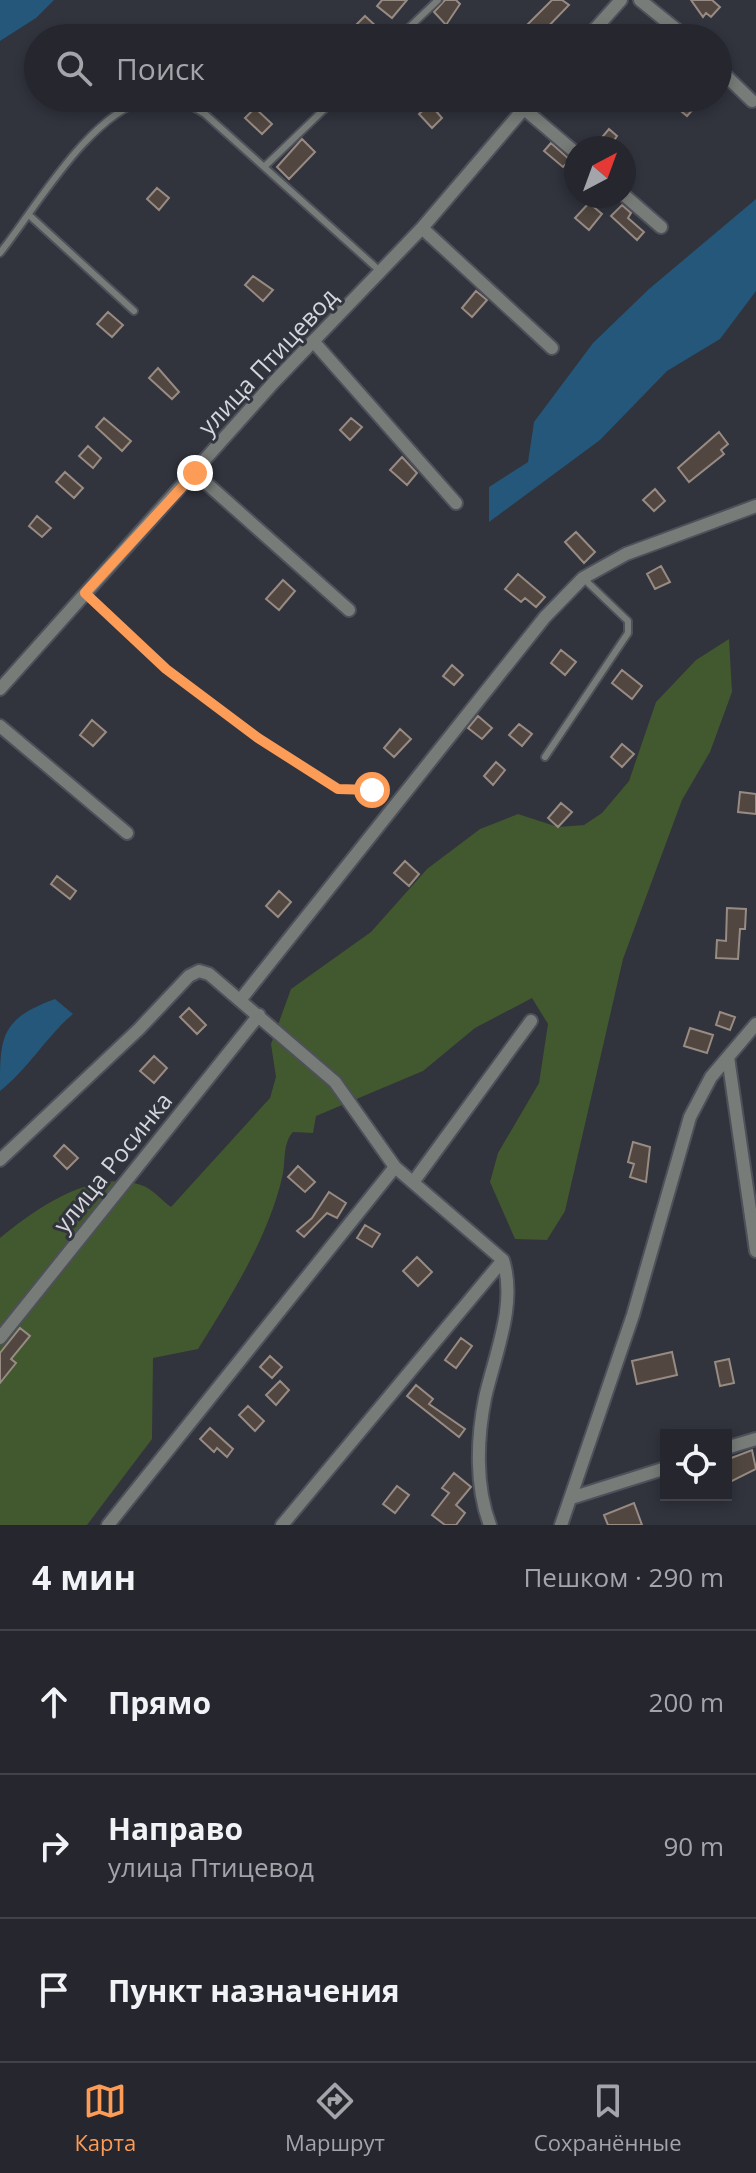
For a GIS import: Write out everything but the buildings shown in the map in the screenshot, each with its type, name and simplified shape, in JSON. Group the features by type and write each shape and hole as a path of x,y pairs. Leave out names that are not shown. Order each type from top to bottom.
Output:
{"street":[{"path":"600,24 621,0"},
{"path":"640,0 670,24"},
{"path":"732,82 754,103"},
{"name":"улица Птицевод","path":"0,689 313,341 422,228 520,112"},
{"path":"528,112 564,143"},
{"path":"636,205 661,227"},
{"path":"422,228 552,348"},
{"path":"313,341 456,503"},
{"path":"195,473 349,610"},
{"path":"241,999 545,617 583,578 626,554 756,506"},
{"path":"0,726 127,833"},
{"path":"0,1160 139,1029 189,976 199,971 209,974 335,1082 395,1167 503,1260 510,1283 484,1402 479,1461 483,1507 490,1525"},
{"name":"улица Росинка","path":"0,1338 259,1015"},
{"path":"414,1181 531,1021"},
{"path":"561,1525 633,1315 690,1117 711,1077 756,1024"},
{"path":"728,1057 756,1251"},
{"path":"108,1525 395,1167"},
{"path":"282,1525 503,1260"},
{"path":"732,1446 756,1439"},
{"path":"571,1498 660,1470"}],"lane":[{"path":"413,24 438,0"},
{"path":"0,253 78,151 105,123 122,112"},
{"path":"202,112 381,272"},
{"path":"264,167 321,112"},
{"path":"29,215 134,311"},
{"path":"545,757 628,633 628,621 583,578"}],"path":[{"path":"85,593 166,669 258,738 338,789 372,790 394,804"}],"green space":[{"path":"729,639 732,692 710,752 682,800 623,959 565,1211 547,1240 515,1239 490,1182 498,1153 539,1083 548,1024 532,998 475,1028 423,1071 316,1116 313,1133 293,1132 287,1142 275,1201 258,1245 198,1349 153,1358 152,1439 87,1525 0,1525 0,1238 47,1204 83,1187 103,1182 122,1181 141,1185 171,1207 270,1098 276,1077 271,1044 291,989 371,932 427,869 480,829 518,814 558,827 584,825 602,813 629,781 656,702 696,660"}],"water":[{"path":"0,0 54,0 36,18 0,41"},
{"path":"756,199 756,291 720,339 667,371 600,440 489,522 489,487 528,462 534,422 593,343 649,289"},
{"path":"55,999 73,1014 0,1091 1,1057 7,1032 23,1014"}],"route":[{"path":"195,473 85,593 166,669 258,738 338,789 372,790"}]}
